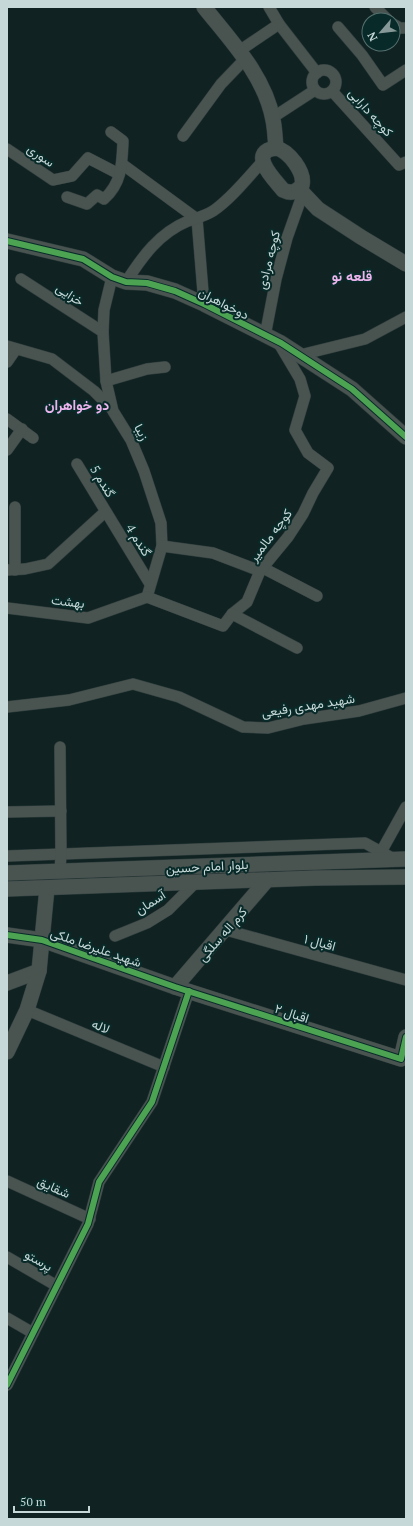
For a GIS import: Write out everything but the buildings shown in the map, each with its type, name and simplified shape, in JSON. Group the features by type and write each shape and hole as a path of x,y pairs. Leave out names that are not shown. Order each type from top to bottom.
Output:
{"street":[{"path":"204,7 242,55 260,84 272,118 276,148"},
{"path":"269,7 279,24 317,73"},
{"path":"183,136 242,55 279,24"},
{"path":"338,27 362,55 383,85 406,70"},
{"path":"324,71 332,74 336,84 332,91 322,94 316,90 312,83 317,73 324,71"},
{"path":"272,118 316,90"},
{"name":"کوچه دارابی","path":"332,91 399,165 406,162"},
{"path":"67,197 87,204 97,195 104,199 114,190 121,169 123,141 111,132"},
{"path":"276,148 285,151 301,173 303,181 301,191 292,192 284,190 265,169 263,161 268,150 276,148"},
{"name":"سوری","path":"7,149 53,180 72,176 88,158 121,169"},
{"name":"زیبا","path":"147,597 162,546 161,522 144,471 131,440 113,411 106,381 103,332 104,310 119,280 162,237 188,221 197,219 213,211 241,185 263,161"},
{"path":"121,169 197,219 204,304"},
{"path":"301,191 318,209 406,264"},
{"name":"کوچه مرادی","path":"271,339 276,279 301,191"},
{"name":"دوخواهران","path":"7,241 82,259 119,280 147,283 175,291 204,304 300,355 352,389 406,437"},
{"name":"خزایی","path":"21,279 103,332"},
{"path":"300,355 365,338 406,317"},
{"name":"کوچه مالمیر","path":"147,597 223,626 232,614 247,602 262,569 288,538 303,514 312,493 328,468 308,453 295,430 304,396 300,379 271,339"},
{"path":"7,362 12,347 52,359 94,391 113,411"},
{"path":"106,381 147,369 165,367"},
{"path":"7,419 22,428 33,438"},
{"path":"7,450 22,428"},
{"name":"گندم 5","path":"77,464 105,512"},
{"path":"16,507 11,570 25,570 48,564 105,512"},
{"name":"گندم 4","path":"105,512 150,584"},
{"path":"162,546 213,553 262,569 317,596"},
{"name":"بهشت","path":"7,608 88,618 147,597"},
{"path":"232,614 297,648"},
{"name":"شهید مهدی رفیعی","path":"7,707 69,700 133,684 179,698 244,727 268,728 304,719 359,711 406,698"},
{"path":"60,747 60,872"},
{"path":"7,856 366,843 394,857 406,807"},
{"path":"7,812 61,811"},
{"name":"بلوار امام حسین","path":"7,873 394,857"},
{"name":"بلوار امام حسین","path":"7,889 196,882 406,877"},
{"name":"کرم اله سلگی","path":"182,989 226,930 267,880"},
{"name":"آسمان","path":"115,936 147,923 168,910 196,882"},
{"path":"7,1052 27,1010 38,971 47,888"},
{"name":"اقبال ۱","path":"226,930 406,980"},
{"name":"شهید علیرضا ملکی","path":"7,935 41,940 182,989"},
{"path":"7,984 38,971"},
{"path":"7,1385 10,1370 33,1333 90,1219 99,1182 152,1102 164,1067 182,989"},
{"name":"اقبال ۲","path":"182,989 401,1059 406,1037"},
{"name":"لاله","path":"27,1010 164,1067"},
{"name":"شقایق","path":"7,1181 90,1219"},
{"name":"پرستو","path":"7,1257 57,1286"},
{"path":"7,1318 33,1333"}],"cycle path":[{"path":"7,241 83,259 112,277 126,282 147,283 175,291 204,304 281,343 352,389 406,437"},
{"path":"7,935 42,940 175,987 401,1059 406,1037"},
{"path":"7,1385 88,1224 99,1182 152,1102 189,991"}],"district":[{"name":"قلعه نو","path":"352,276"},
{"name":"دو خواهران","path":"77,405"}]}
